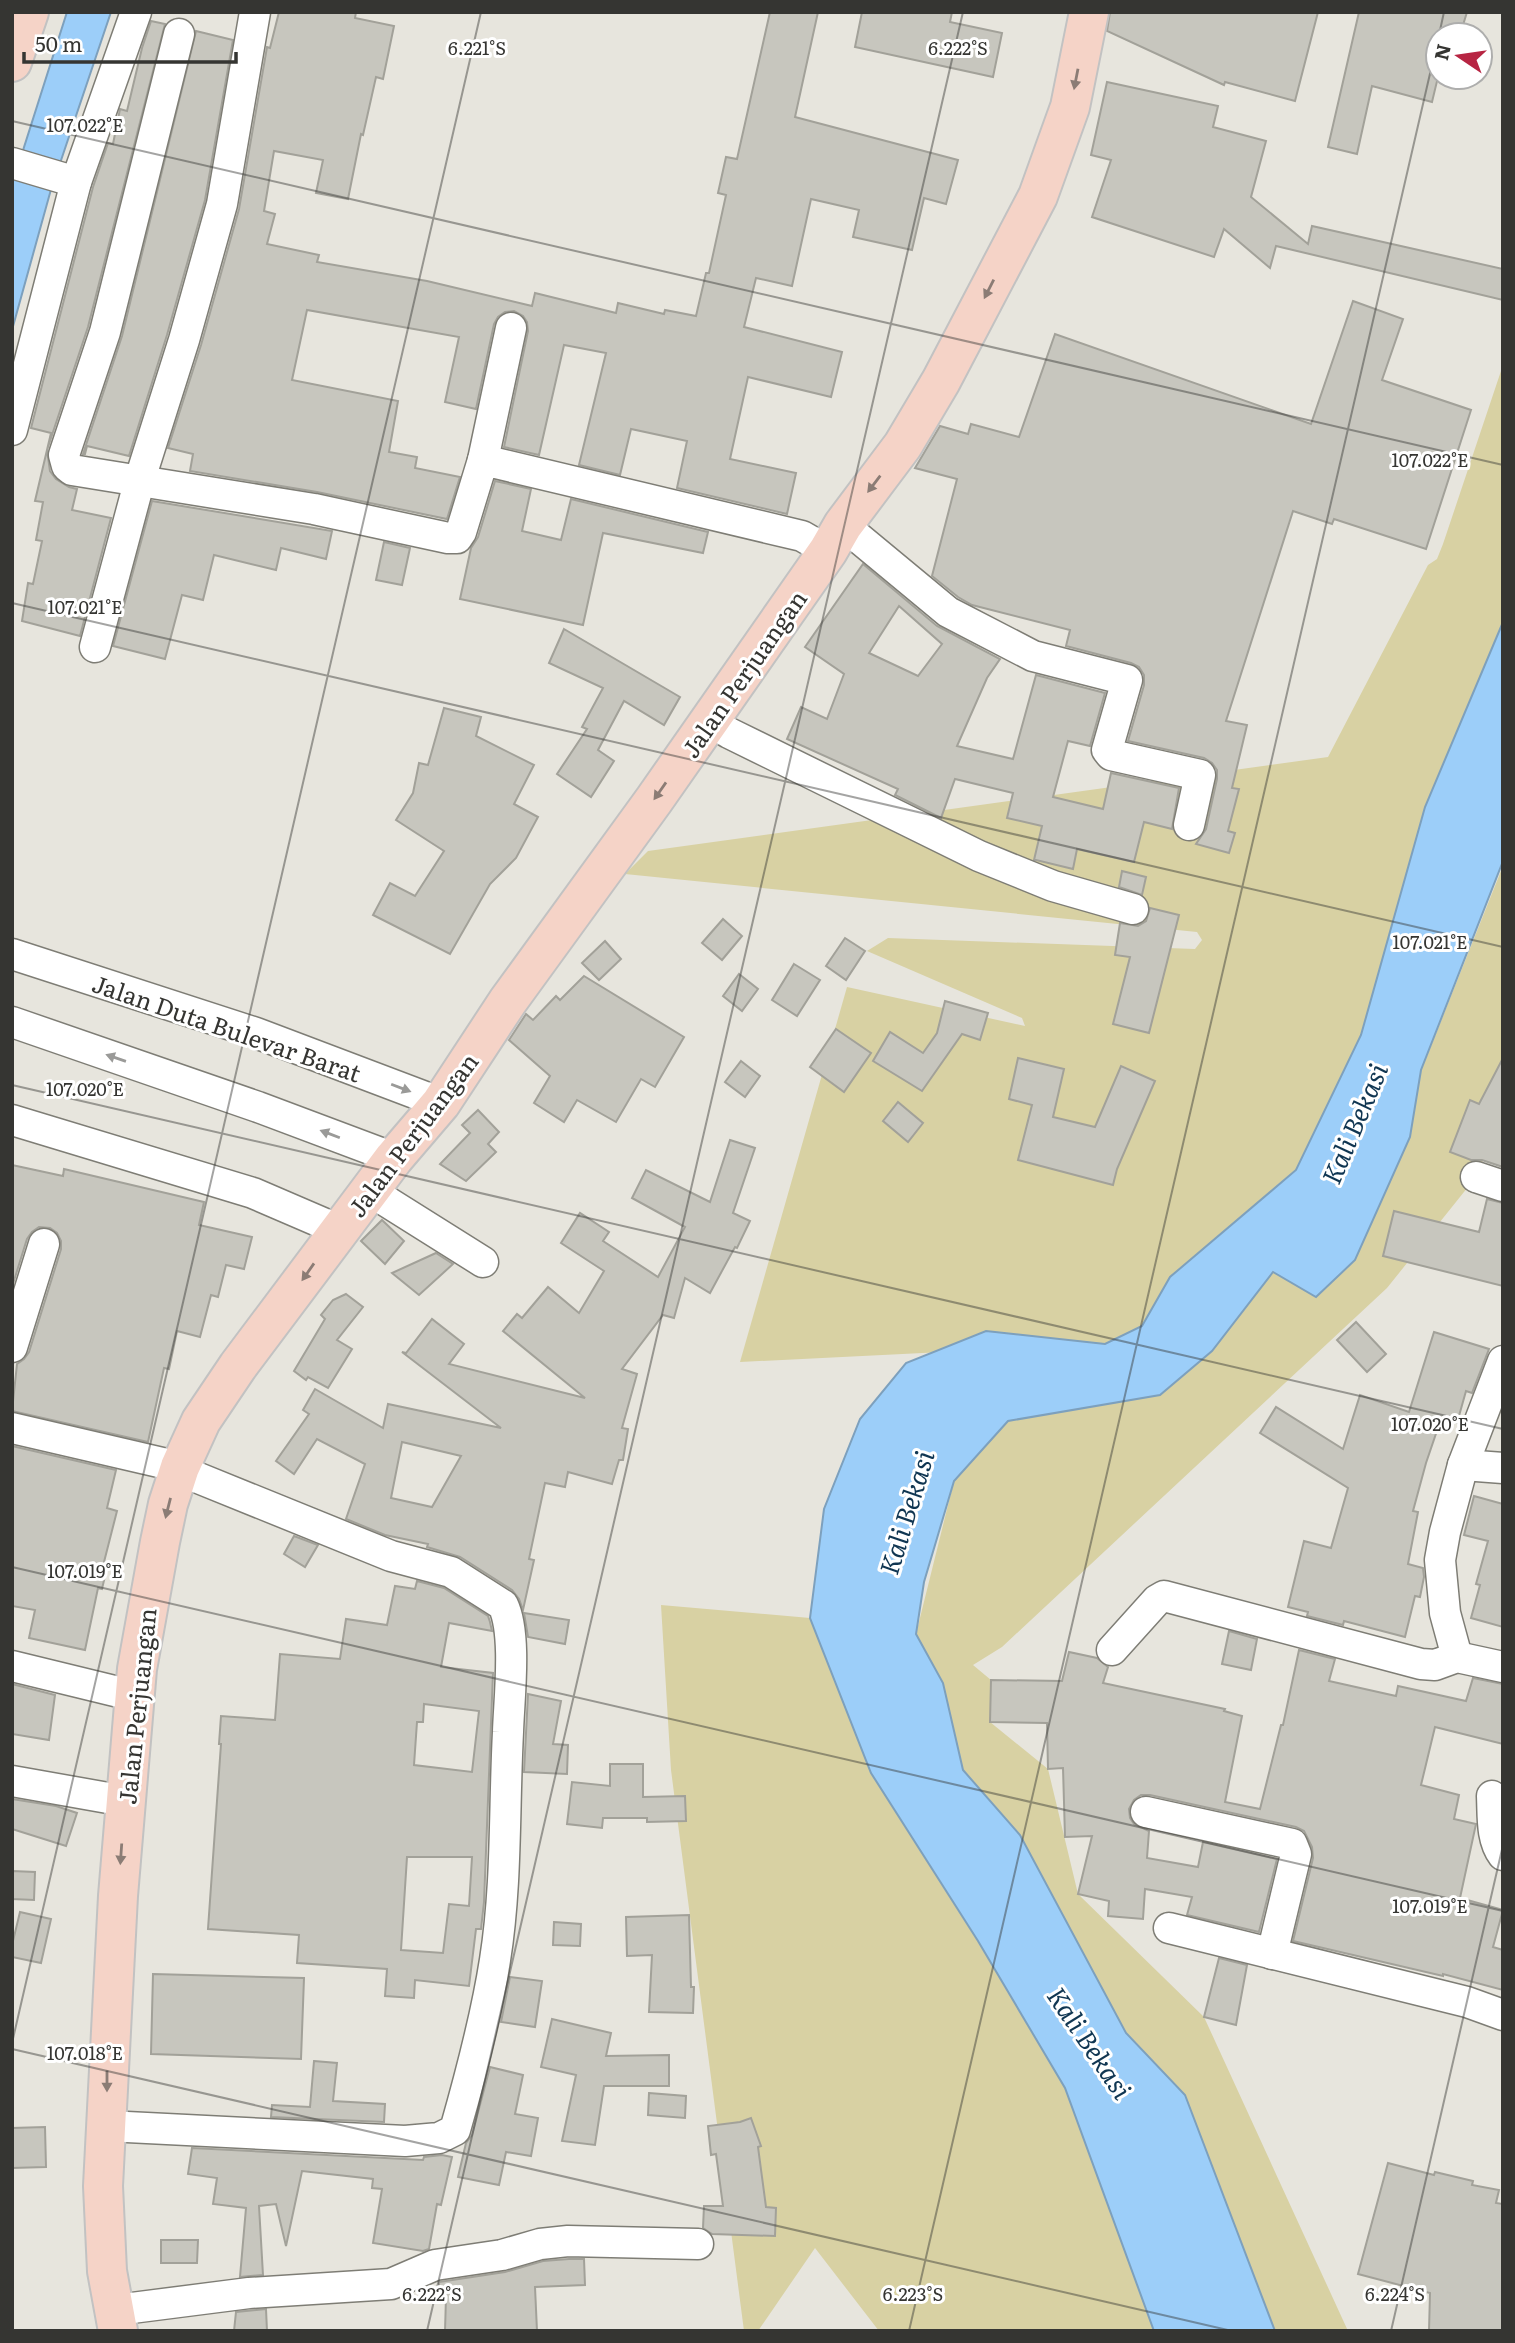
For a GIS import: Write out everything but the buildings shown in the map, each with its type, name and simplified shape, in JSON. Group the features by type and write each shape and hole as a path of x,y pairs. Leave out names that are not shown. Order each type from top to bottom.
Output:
{"main road":[{"path":"12,62 29,12"},
{"name":"Jalan Perjuangan","path":"117,2320 107,2271 104,2198 111,2010 125,1801 146,1611 168,1504 180,1467 201,1421 216,1399 339,1230 394,1158 441,1103 508,1001 903,445 941,381 1038,196 1070,107 1089,12"}],"street":[{"path":"12,430 68,181 136,12"},
{"path":"94,647 140,479 184,340 222,204 255,12"},
{"path":"179,34 105,332 64,455 66,466 72,470 314,509 457,538 483,460 511,328"},
{"path":"12,163 68,181"},
{"path":"483,460 802,536 835,538 962,621 1033,656 1127,680 1107,750 1111,755 1200,775 1189,825"},
{"path":"709,721 979,856 1053,886 1133,909"},
{"name":"Jalan Duta Bulevar Barat","path":"12,954 256,1033 441,1103"},
{"path":"12,1021 394,1158"},
{"path":"12,1120 253,1193 339,1230"},
{"path":"370,1191 483,1262"},
{"path":"12,1347 44,1244"},
{"path":"1457,1657 1444,1614 1440,1560 1444,1532 1463,1465 1503,1361"},
{"path":"12,1428 180,1467 191,1475 391,1556 451,1572 503,1605 508,1614 510,1651 505,1861 496,1957 479,2046 455,2130 439,2138 405,2141 107,2126"},
{"path":"1463,1465 1503,1468"},
{"path":"1112,1650 1157,1600 1164,1596 1421,1664 1435,1665 1457,1657 1501,1659"},
{"path":"12,1666 135,1696"},
{"path":"12,1781 125,1801"},
{"path":"1492,1796 1495,1836 1503,1855"},
{"path":"1146,1812 1292,1844 1297,1854 1272,1954"},
{"path":"1169,1928 1467,2002 1503,2015"},
{"path":"117,2320 249,2293 390,2284 412,2277 435,2265 502,2255 540,2244 568,2241 698,2244"}],"shaded area":[{"path":"1503,365 1503,622 1425,807 1361,1035 1296,1170 1170,1277 1142,1326 1105,1344 740,1362 847,987 1025,1026 1022,1018 867,951 888,938 1195,949 1202,940 1197,932 625,874 648,851 1328,757 1428,565 1437,559"},
{"path":"1503,866 1503,1114 1476,1177 1387,1288 1002,1647 973,1665 991,1680 990,1722 1048,1769 1078,1894 1204,2017 1348,2331 1275,2331 1185,2095 1126,2033 1020,1835 963,1770 943,1683 916,1634 954,1481 1008,1421 1160,1395 1212,1351 1274,1271 1410,1137 1421,1071"},
{"path":"661,1605 810,1618 871,1773 978,1942 1065,2088 1154,2331 879,2331 815,2248 758,2331 744,2331 671,1770"}],"water":[{"path":"67,12 111,12 50,193 12,330 12,185"},
{"name":"Kali Bekasi","path":"1503,622 1503,861 1421,1070 1410,1137 1355,1260 1316,1297 1273,1272 1212,1351 1160,1395 1008,1421 954,1481 924,1582 916,1634 943,1683 963,1770 1020,1835 1126,2033 1185,2095 1275,2331 1154,2331 1065,2088 978,1941 871,1773 810,1618 824,1509 860,1419 906,1363 986,1331 1105,1344 1142,1326 1170,1277 1296,1170 1361,1035 1425,807"}]}
